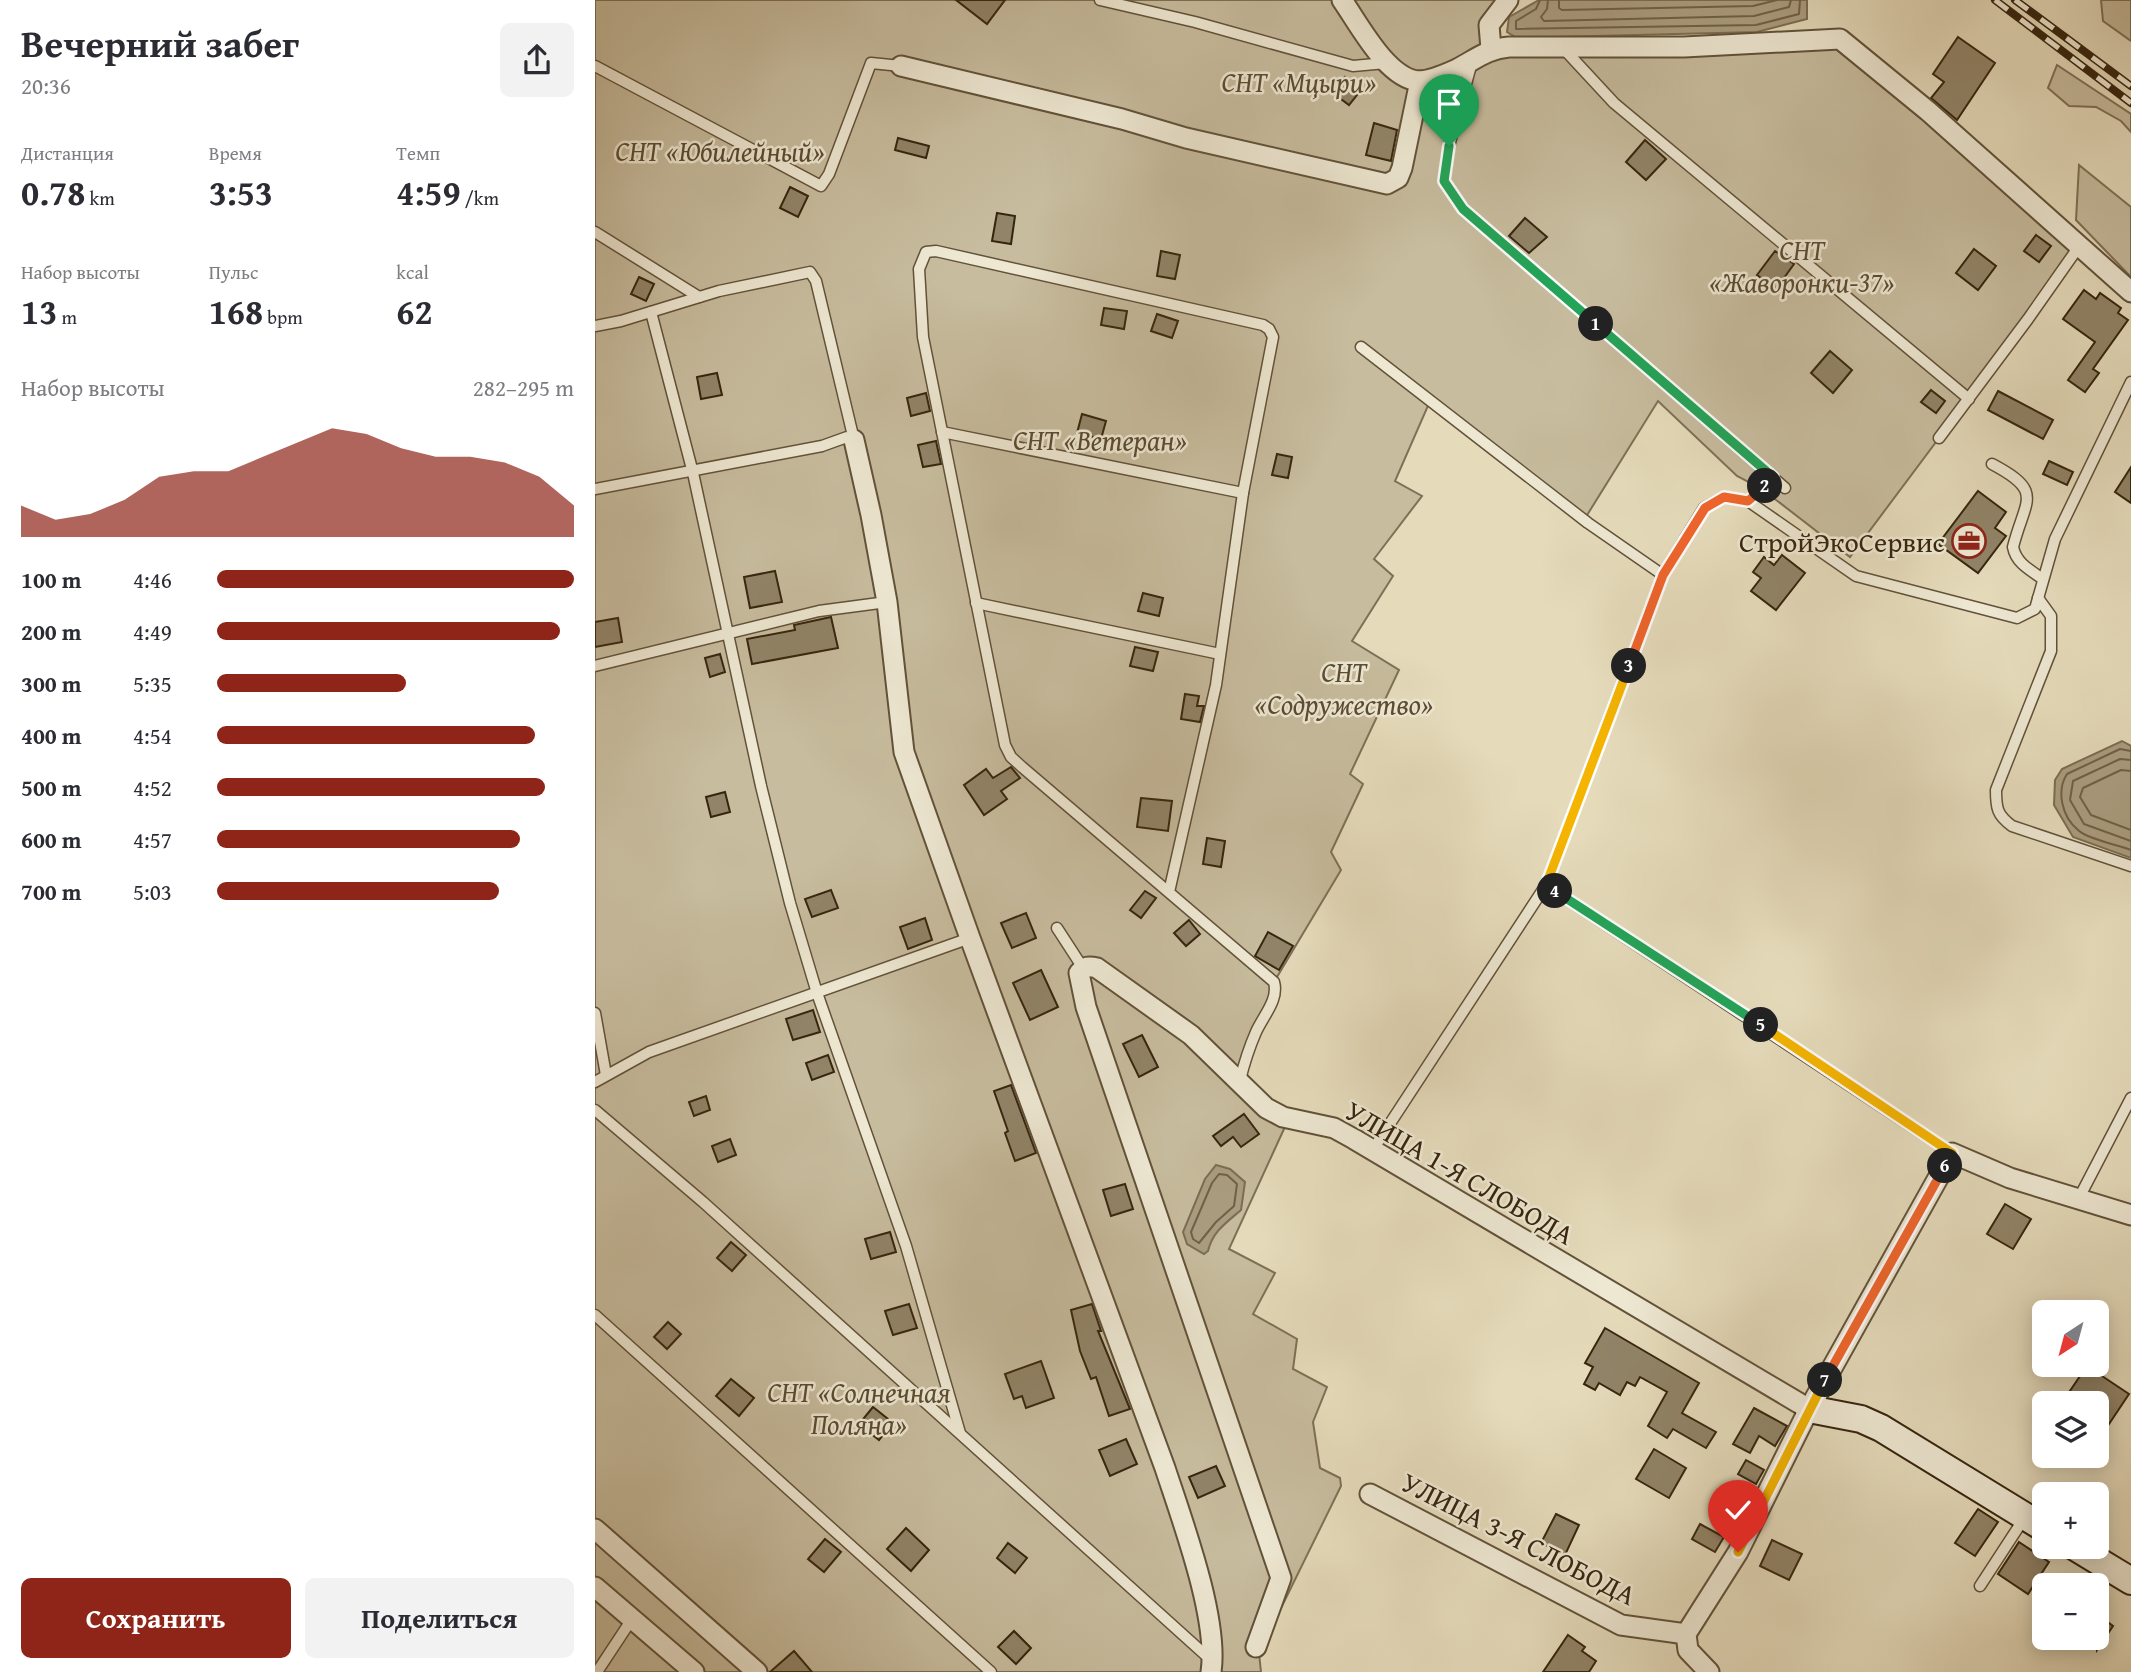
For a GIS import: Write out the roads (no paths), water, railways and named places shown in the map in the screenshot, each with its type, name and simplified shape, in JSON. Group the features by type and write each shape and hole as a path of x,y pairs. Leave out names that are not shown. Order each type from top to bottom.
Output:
{"street":[{"path":"1342,0 1387,63 1405,78 1420,81 1456,69 1491,49 1684,47 1840,39 1928,111 2131,292"},
{"path":"1491,49 1489,25 1508,0"},
{"path":"901,66 1122,119 1186,138 1387,184 1398,178 1402,168 1420,81"},
{"path":"854,440 887,601 904,752 1165,1468 1203,1597 1212,1667"},
{"path":"1090,968 1079,973 1086,1007 1281,1578 1256,1647"},
{"name":"УЛИЦА 1-Я СЛОБОДА","path":"1090,968 1191,1035 1266,1108 1283,1117 1334,1128 1809,1409"},
{"path":"1709,1672 1688,1650 1686,1634 1738,1552 1809,1409 1952,1153 2010,1178 2131,1215"},
{"path":"1809,1409 1861,1419 1881,1428 2032,1520"},
{"name":"УЛИЦА 3-Я СЛОБОДА","path":"1370,1494 1622,1625 1686,1634"},
{"path":"595,1529 757,1672"},
{"path":"2095,1559 2131,1581"},
{"path":"595,1587 694,1672"}],"lane":[{"path":"1100,0 1195,22 1353,65 1387,63"},
{"path":"1563,47 1614,103 1969,399"},
{"path":"1473,58 1449,146 1444,181 1463,209 1786,488"},
{"path":"595,66 821,186 829,174 871,63 901,66"},
{"path":"595,232 699,297"},
{"path":"1939,438 2080,245"},
{"path":"1169,892 1216,685 1243,493 1273,337 1263,325 936,251 926,252 919,269 923,337 1005,745 1011,757 1274,982 1276,989 1273,1002 1256,1032 1240,1080"},
{"path":"595,326 699,297 810,272 816,281 854,440"},
{"path":"651,312 693,473 761,786 790,903 817,993 906,1246 960,1433"},
{"path":"1361,346 1588,523 1663,575"},
{"path":"1372,1151 1546,885 1663,575 1705,508 1724,497 1748,501 1856,576 2017,618 2035,609 2055,539 2131,382"},
{"path":"941,432 1243,493"},
{"path":"595,489 693,473 822,446 847,437 854,440"},
{"path":"1992,464 2026,487 2028,496 2013,547 2015,555 2024,566 2043,579"},
{"path":"1748,501 1773,477"},
{"path":"2038,598 2051,616 2051,651 1996,790 1999,817 2012,826 2131,866"},
{"path":"595,666 819,611 887,601"},
{"path":"976,603 1220,654"},
{"path":"1546,885 1952,1153"},
{"path":"1057,928 1090,968"},
{"path":"595,1082 649,1052 970,938"},
{"path":"595,1013 606,1075"},
{"path":"2079,1198 2131,1098"},
{"path":"595,1110 703,1202 960,1433 1212,1667"},
{"path":"595,1315 991,1672"},
{"path":"1980,1586 2032,1525"},
{"path":"597,1672 632,1619"}],"water":[{"path":"1539,0 1807,0 1807,19 1757,32 1517,38 1507,32 1509,17"},
{"path":"2122,741 2131,746 2131,858 2073,837 2054,805 2055,780 2062,769"},
{"path":"1216,1165 1230,1169 1245,1182 1241,1210 1225,1223 1204,1254 1187,1244 1183,1232 1205,1179"}],"railway":[{"path":"1995,0 2131,103"},
{"path":"2015,0 2131,86"}],"place":[{"name":"СтройЭкоСервис","path":"1969,541"}],"park label":[{"name":"СНТ «Мцыри»","path":"1299,81"},
{"name":"СНТ «Юбилейный»","path":"720,150"},
{"name":"СНТ «Жаворонки-37»","path":"1802,265"},
{"name":"СНТ «Ветеран»","path":"1100,439"},
{"name":"СНТ «Содружество»","path":"1344,687"},
{"name":"СНТ «Солнечная Поляна»","path":"859,1407"}]}
